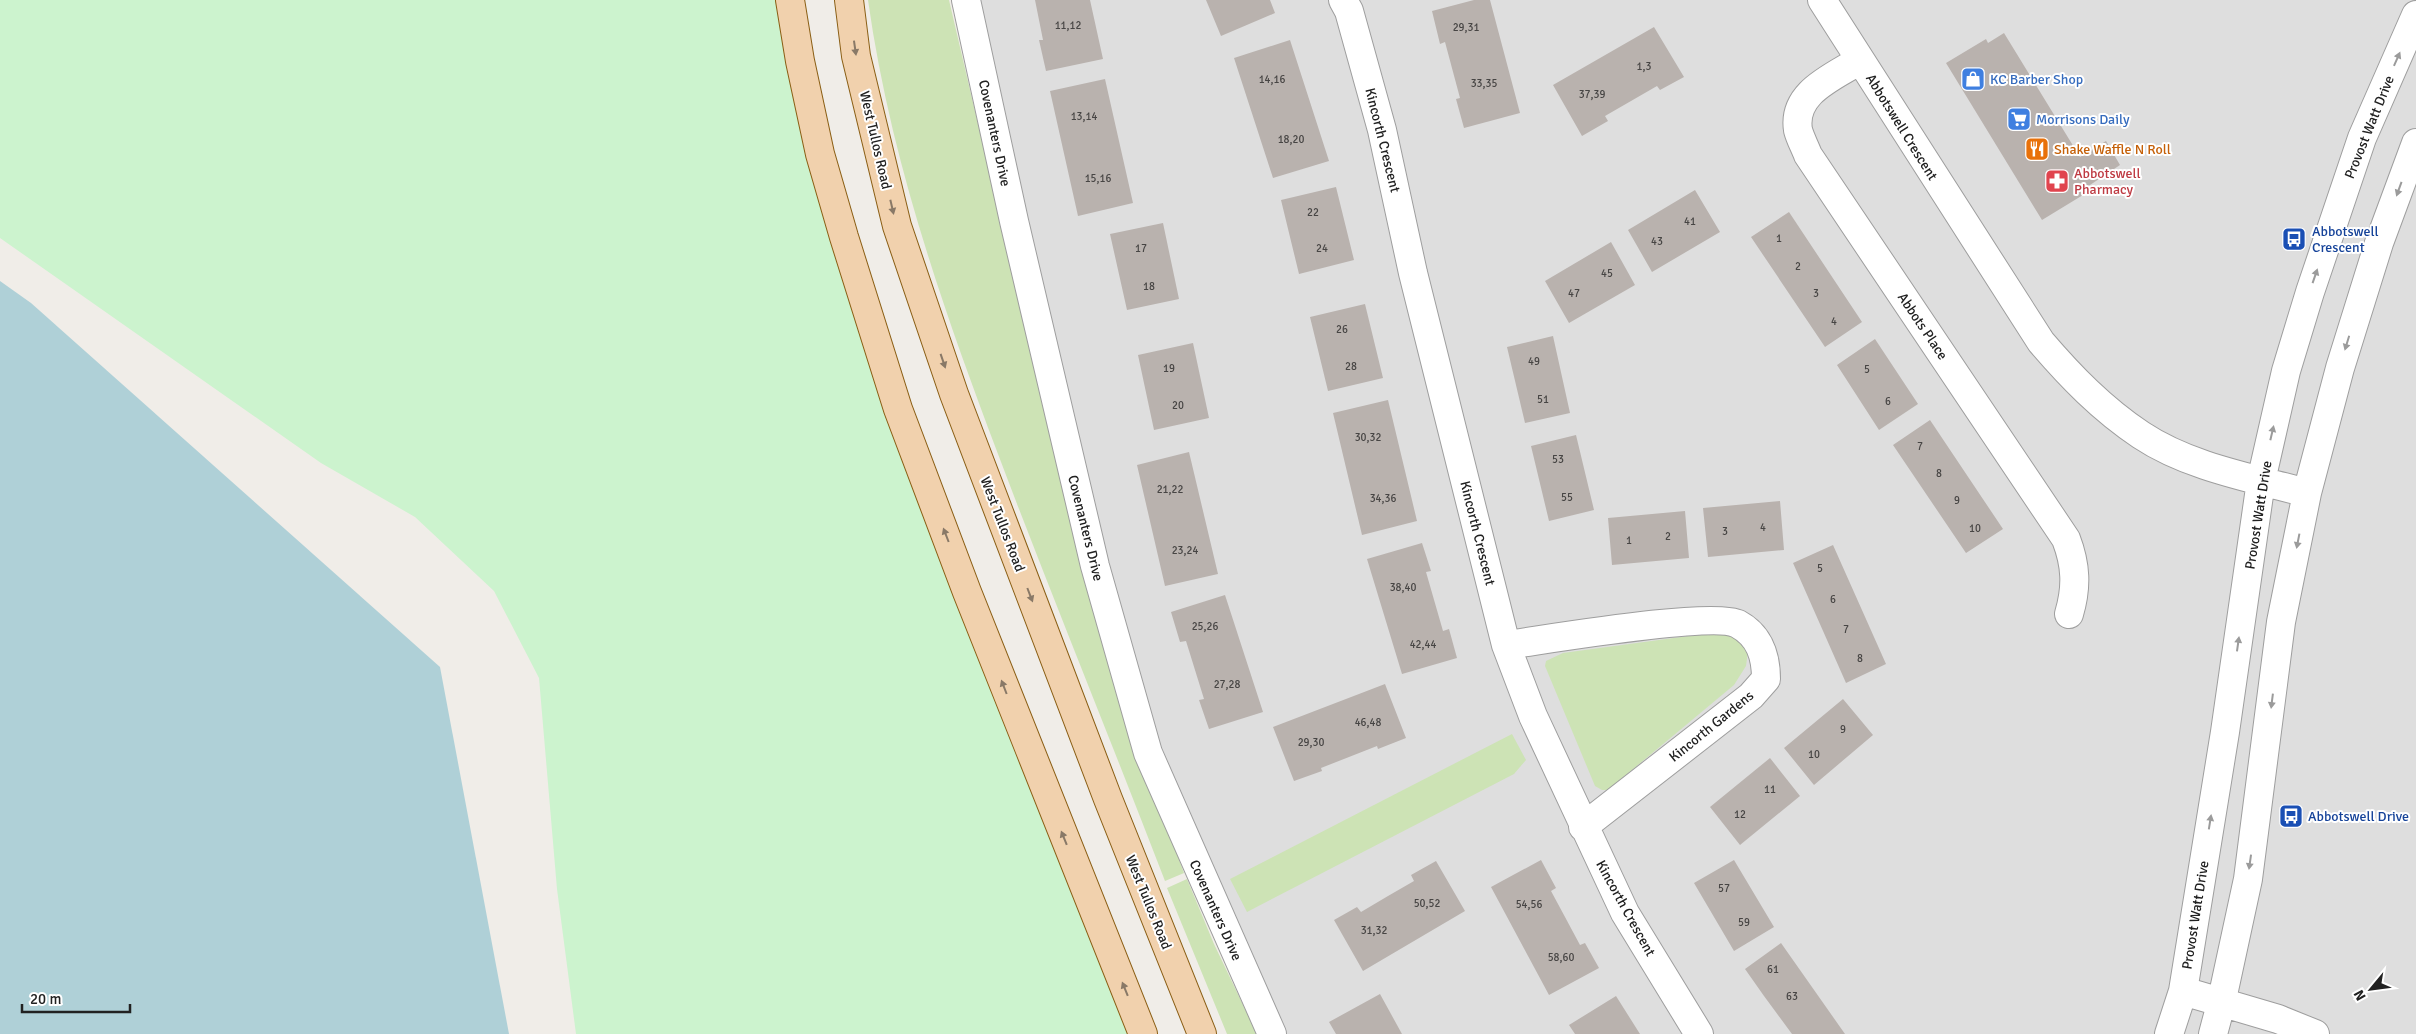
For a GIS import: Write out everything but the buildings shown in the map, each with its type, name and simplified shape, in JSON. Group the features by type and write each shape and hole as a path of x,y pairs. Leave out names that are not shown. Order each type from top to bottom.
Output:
{"main road":[{"path":"790,0 800,61 820,154 898,410 974,610 1143,1034"},
{"name":"West Tullos Road","path":"849,0 856,56 896,226 971,440 1108,799 1202,1034"}],"street":[{"name":"Covenanters Drive","path":"966,0 1014,221 1095,566 1148,753 1272,1034"},
{"name":"Kincorth Crescent","path":"1343,0 1349,11 1382,130 1413,274 1506,645 1533,716 1583,827 1625,913 1699,1034"},
{"name":"Abbotswell Crescent","path":"1822,0 2041,342 2076,383 2102,406 2142,436 2205,464 2307,493"},
{"name":"Provost Watt Drive","path":"2170,1034 2183,991 2225,732 2261,481 2286,372 2310,292 2362,138 2416,14"},
{"name":"Abbots Place","path":"1860,60 1806,96 1799,106 1798,119 1808,155 2066,539 2073,558 2075,577 2074,596 2069,614"},
{"path":"2213,1034 2248,879 2281,622 2307,493 2345,350 2379,243 2416,143"},
{"name":"Kincorth Gardens","path":"1506,645 1692,621 1737,623 1754,635 1766,659 1766,679 1751,696 1583,827"},
{"path":"2183,991 2221,1004 2278,1019 2315,1034"}],"shaded area":[{"path":"966,0 2416,0 2416,1034 1272,1034 1148,753"}],"green space":[{"path":"0,0 790,0 844,237 1143,1034 576,1034 557,889 539,678 494,591 415,517 321,463 0,238"},
{"path":"868,0 949,0 1087,590 1123,709 1184,873 1165,881 1018,508 938,287 904,174 878,59"},
{"path":"1718,632 1732,635 1748,651 1746,666 1734,685 1608,790 1602,790 1595,786 1545,666 1546,661 1563,653"},
{"path":"1512,734 1526,760 1514,774 1247,912 1230,879"},
{"path":"1187,879 1214,944 1257,1034 1227,1034 1167,888"}],"water":[{"path":"0,281 31,303 440,667 509,1034 0,1034"}],"place":[{"name":"KC Barber Shop","path":"1973,79"},
{"name":"Morrisons Daily","path":"2019,119"},
{"name":"Shake Waffle N Roll","path":"2037,149"},
{"name":"Abbotswell Pharmacy","path":"2057,181"},
{"name":"Abbotswell Crescent","path":"2294,239"},
{"name":"Abbotswell Drive","path":"2291,816"}]}
